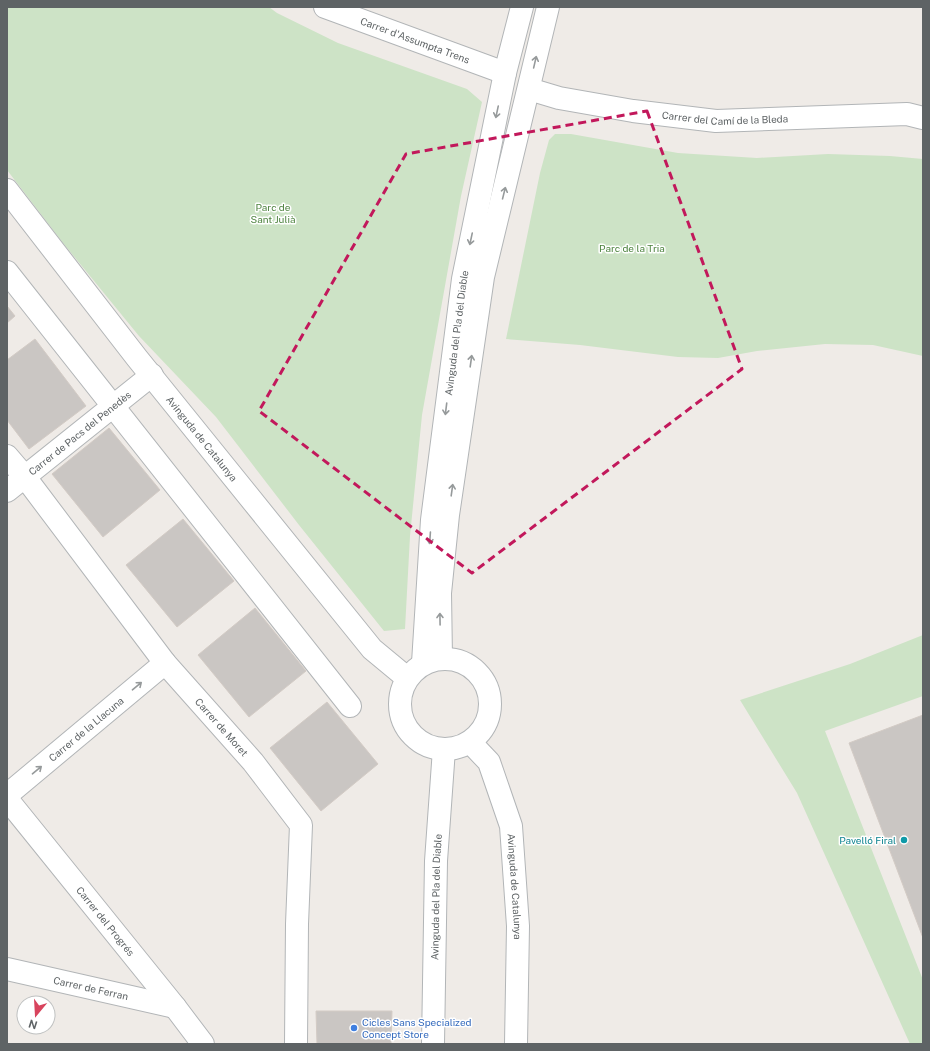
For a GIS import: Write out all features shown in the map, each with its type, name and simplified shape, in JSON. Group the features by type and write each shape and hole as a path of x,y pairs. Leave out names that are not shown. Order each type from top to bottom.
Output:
{"street":[{"name":"Carrer d'Assumpta Trens","path":"325,7 505,73"},
{"name":"Avinguda del Pla del Diable","path":"432,661 432,520 463,279 505,73 522,7"},
{"name":"Avinguda del Pla del Diable","path":"432,661 447,531 483,277 548,7"},
{"name":"Carrer del Camí de la Bleda","path":"529,89 559,98 633,112 716,122 918,114"},
{"name":"Avinguda de Catalunya","path":"7,190 152,375 372,649 407,678"},
{"path":"7,272 350,706"},
{"name":"Carrer de Pacs del Penedès","path":"7,491 152,375"},
{"name":"Carrer de Moret","path":"7,456 25,477 164,663 253,762 301,825 297,924 296,1044"},
{"path":"456,660 470,666 481,676 488,689 490,704 488,718 481,732 470,742 458,747 444,750 430,747 418,740 408,730 401,718 399,704 401,690 407,678 415,669 432,661 456,660"},
{"name":"Carrer de la Llacuna","path":"7,795 164,663"},
{"name":"Avinguda de Catalunya","path":"470,742 490,762 511,826 518,926 516,1044"},
{"name":"Avinguda del Pla del Diable","path":"433,1044 436,861 444,750"},
{"name":"Carrer del Progrés","path":"7,799 175,1007 203,1044"},
{"name":"Carrer de Ferran","path":"7,969 175,1007"}],"highlighted area":[{"path":"647,111 742,369 472,573 259,411 406,154"}],"green space":[{"name":"Parc de Sant Julià","path":"7,7 269,7 277,13 338,43 467,89 482,102 461,196 422,415 410,536 405,629 384,631 299,525 216,417 139,336 63,243 7,170"},
{"name":"Parc de la Tria","path":"555,134 571,134 678,153 757,158 828,154 890,156 923,159 923,356 873,345 825,344 757,351 718,358 678,357 580,345 506,339 540,173 549,140"},
{"path":"923,635 923,696 825,731 923,980 923,1044 910,1044 797,793 740,700 850,664"}],"building":[{"path":"7,306 15,316 7,323"},
{"path":"35,339 86,406 29,449 7,420 7,360"},
{"path":"109,428 160,490 103,537 52,474"},
{"path":"183,519 234,581 177,627 126,565"},
{"path":"255,608 306,671 249,717 198,655"},
{"path":"327,702 378,764 321,811 270,748"},
{"name":"Pavelló Firal","path":"923,715 923,938 849,743"},
{"name":"Cicles Sans Specialized Concept Store","path":"316,1011 392,1011 391,1044 317,1044"}],"place":[{"name":"Pavelló Firal","path":"904,840"},
{"name":"Cicles Sans Specialized Concept Store","path":"354,1028"}]}
